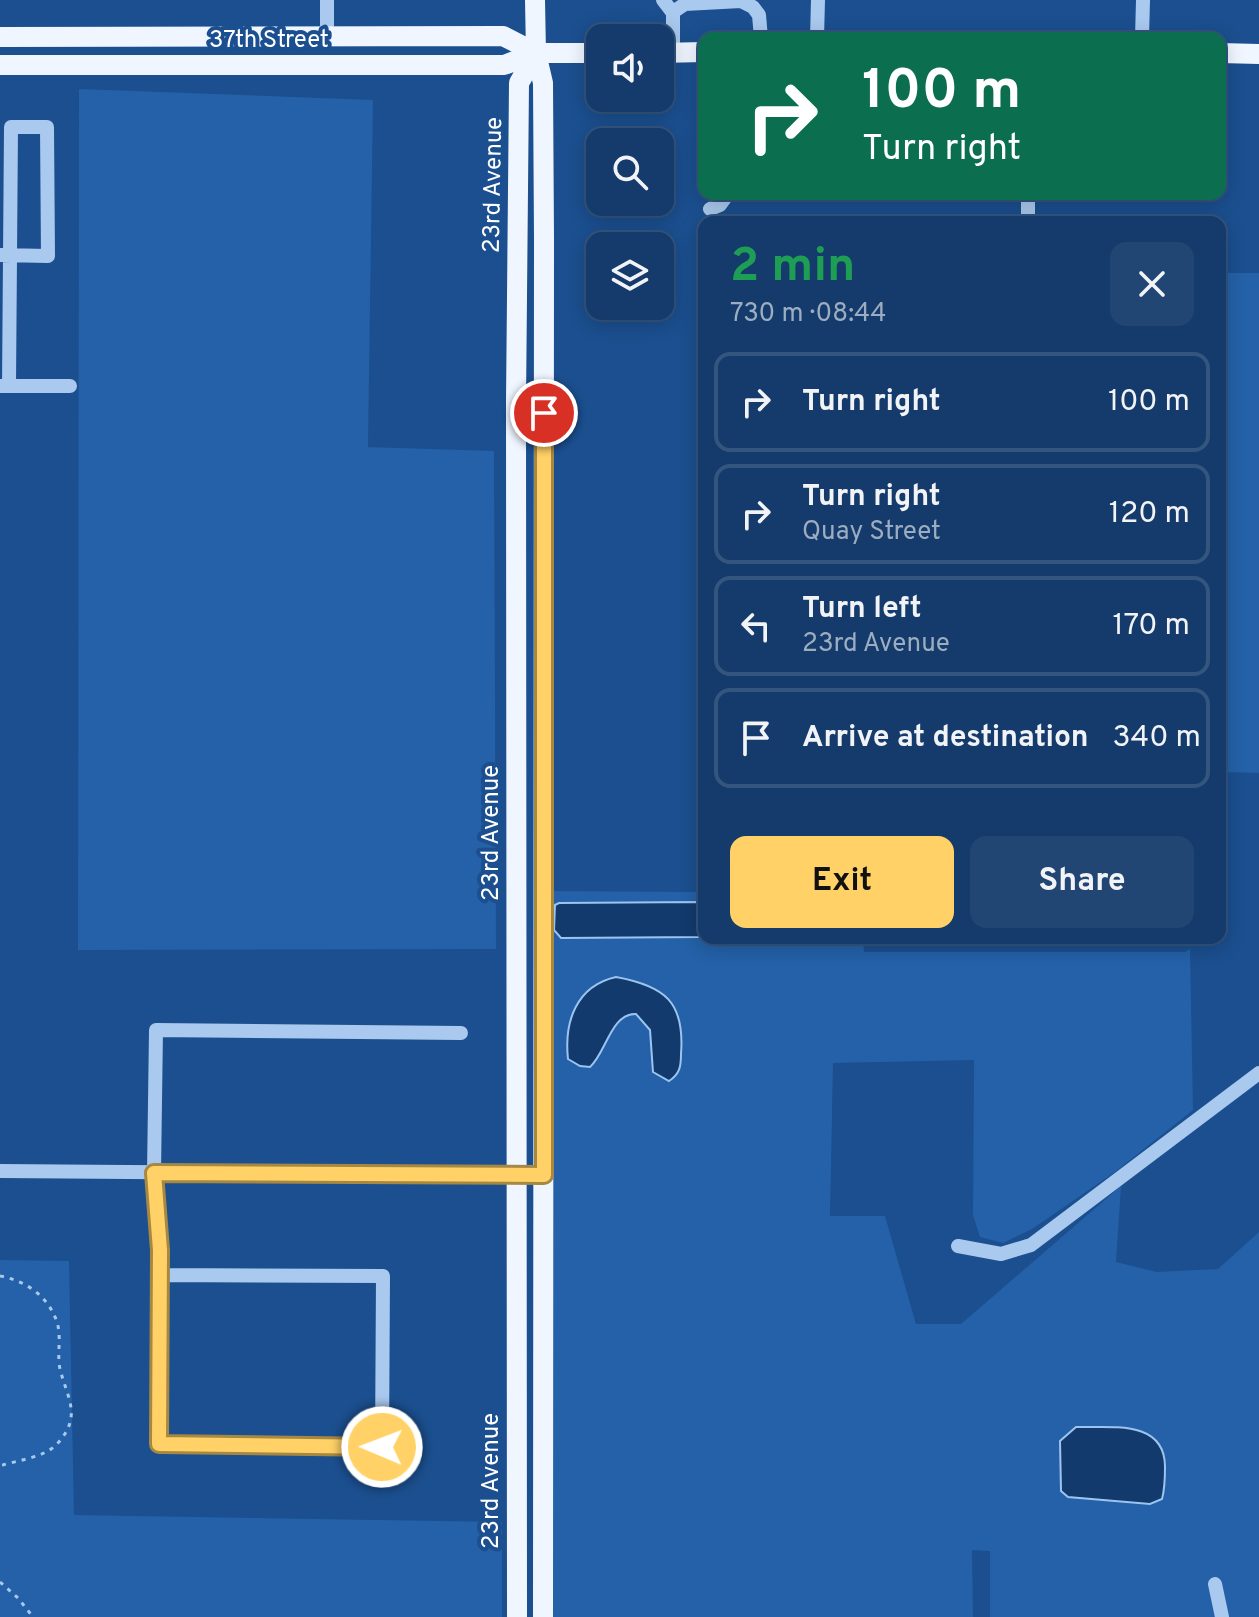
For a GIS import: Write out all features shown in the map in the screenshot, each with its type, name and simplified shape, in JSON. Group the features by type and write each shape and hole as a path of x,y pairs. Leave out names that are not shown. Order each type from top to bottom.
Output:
{"main road":[{"name":"23rd Avenue","path":"535,0 536,53 543,83 543,1617"},
{"path":"103,36 103,65"},
{"name":"37th Street","path":"0,37 503,36 536,53"},
{"path":"674,52 698,52"},
{"name":"37th Street","path":"0,65 504,65 536,53 586,53"},
{"name":"23rd Avenue","path":"517,1617 516,386 519,83 536,53"},
{"path":"1226,53 1259,54"}],"street":[{"path":"327,0 327,35"},
{"path":"663,0 673,12"},
{"path":"817,32 818,0"},
{"path":"1142,32 1143,0"},
{"path":"671,24 673,12 685,4 741,1 753,7 759,15 760,32"},
{"path":"5,255 48,256 47,127 11,127 5,255 4,386 70,386"},
{"path":"710,209 724,200"},
{"path":"160,1275 383,1276 382,1447 159,1444 160,1275 154,1173 156,1030 461,1033"},
{"path":"958,1246 1001,1254 1031,1245 1259,1073"},
{"path":"0,1171 544,1175"},
{"path":"1215,1584 1222,1617"}],"path":[{"path":"0,1276 28,1285 50,1308 58,1325 58,1361 71,1398 72,1412 69,1425 55,1447 0,1466"},
{"path":"0,1582 33,1617"}],"shaded area":[{"path":"79,89 373,100 368,447 494,451 496,949 78,950"},
{"path":"1226,273 1259,273 1259,773 1226,772"},
{"path":"543,891 698,892 698,944 863,944 864,952 1185,952 1190,949 1193,1110 1115,1172 1032,1229 1003,1243 980,1237 973,1215 974,1060 833,1063 830,1216 885,1216 916,1324 961,1324 1121,1186 1116,1262 1157,1272 1218,1269 1259,1232 1259,1617 990,1617 990,1551 972,1550 973,1617 547,1617"},
{"path":"698,902 698,937 561,938 554,930 555,905"},
{"path":"616,977 659,992 675,1009 681,1036 681,1062 678,1073 669,1081 653,1072 650,1030 636,1014 621,1020 590,1067 580,1066 568,1059 568,1032 582,997 591,988"},
{"path":"0,1260 69,1261 74,1515 502,1522 502,1617 0,1617"},
{"path":"1076,1427 1134,1429 1156,1441 1163,1452 1165,1467 1162,1499 1150,1504 1068,1497 1061,1491 1060,1441"}],"route":[{"path":"382,1447 159,1444 160,1250 154,1173 544,1175 544,413"}]}
